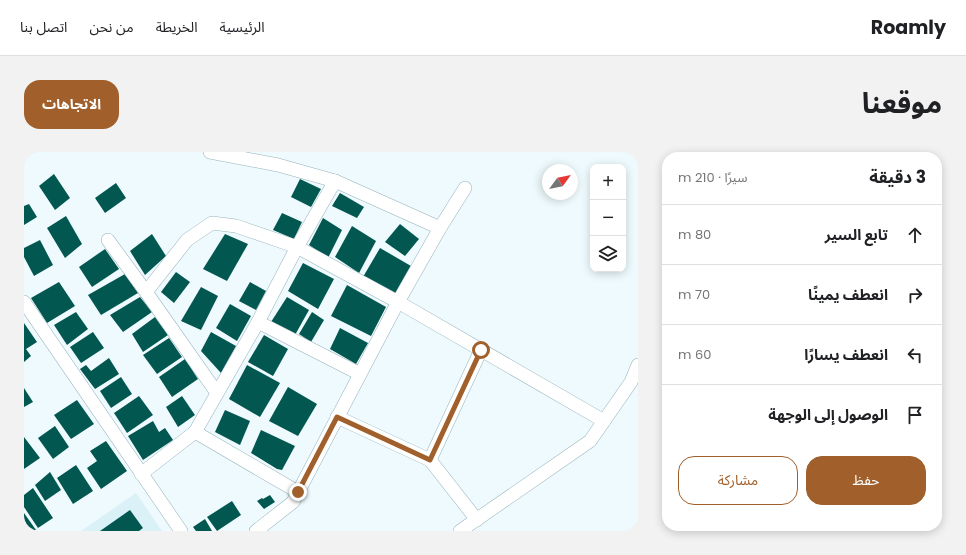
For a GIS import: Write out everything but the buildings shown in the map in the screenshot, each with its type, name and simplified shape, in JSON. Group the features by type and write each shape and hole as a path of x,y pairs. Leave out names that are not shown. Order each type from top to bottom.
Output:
{"street":[{"path":"210,152 278,165 335,181 440,228"},
{"path":"141,474 195,432 258,322 297,247 335,181"},
{"path":"256,531 293,502 398,302 440,228 465,188"},
{"path":"146,292 187,240 212,223 236,226 297,247 398,302 604,421"},
{"path":"108,240 217,394"},
{"path":"24,302 180,531"},
{"path":"258,322 360,374"},
{"path":"430,460 481,350"},
{"path":"460,531 590,441 630,382 638,365"},
{"path":"337,417 430,460 477,520"},
{"path":"195,432 298,492"}],"shaded area":[{"path":"136,493 162,531 81,531"}],"route":[{"path":"298,492 337,417 430,460 481,350"}]}
